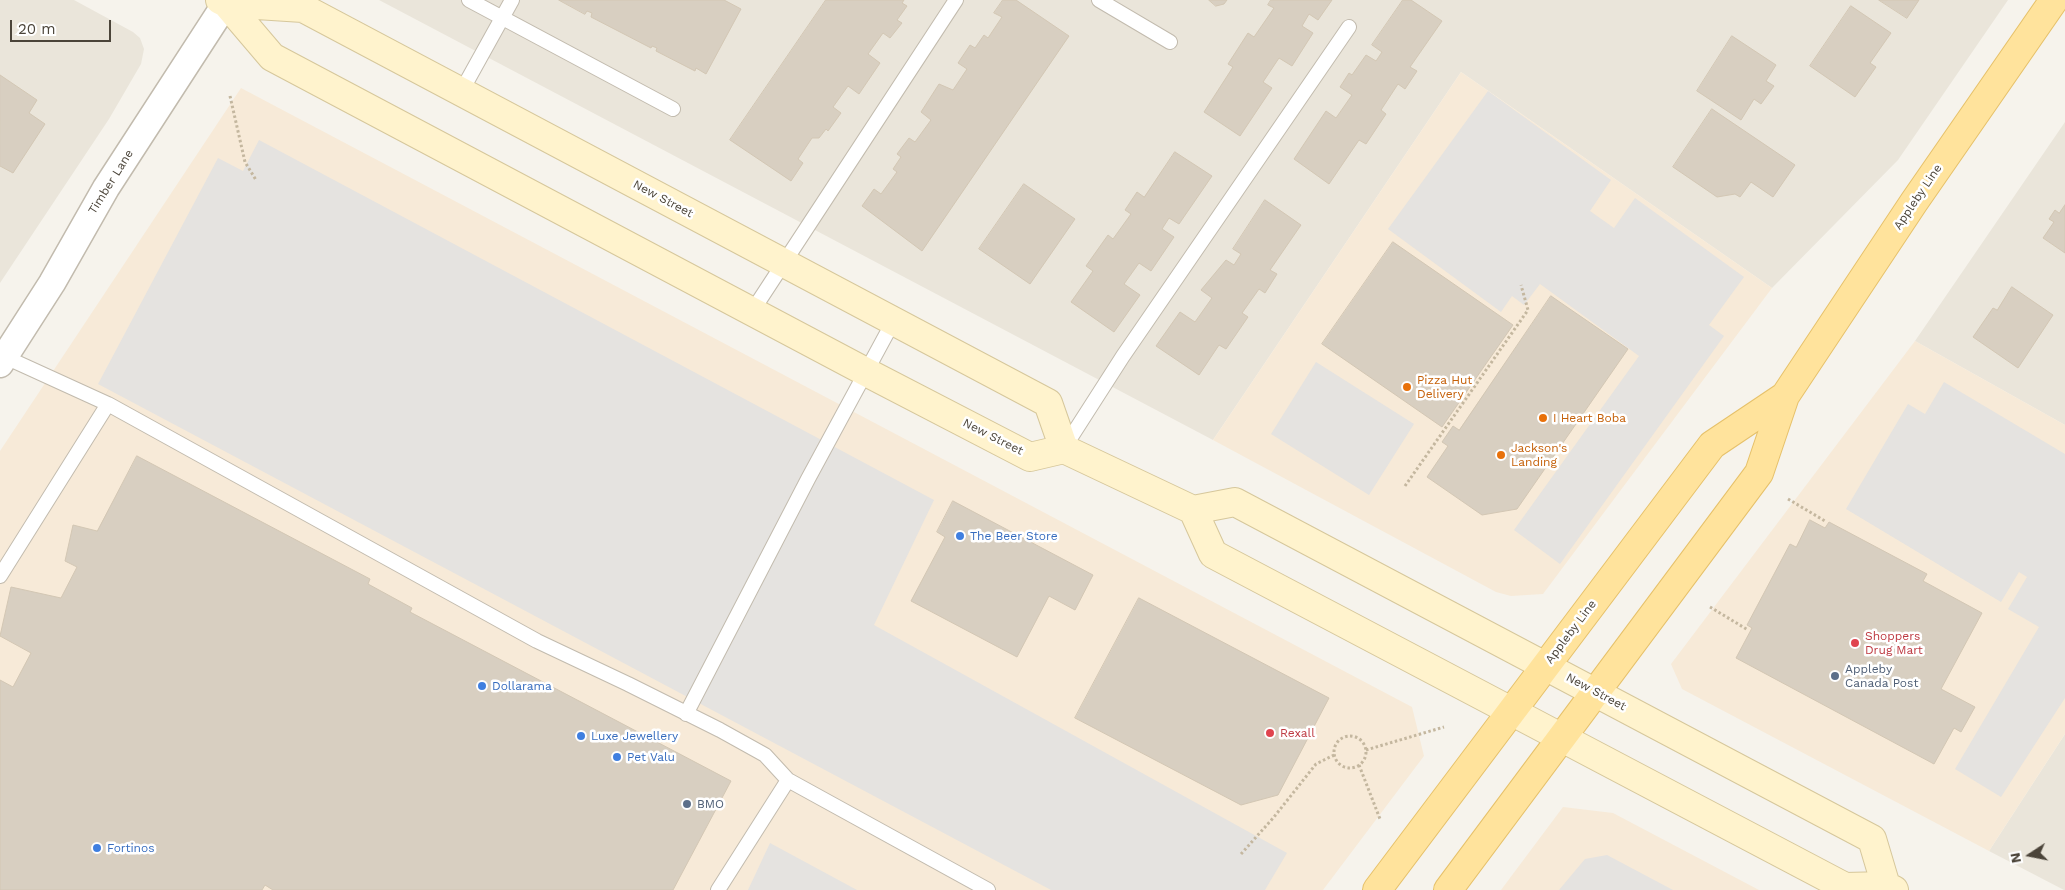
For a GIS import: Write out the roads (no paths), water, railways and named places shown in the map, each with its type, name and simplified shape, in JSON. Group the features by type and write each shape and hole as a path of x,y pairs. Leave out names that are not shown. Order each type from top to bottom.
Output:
{"main road":[{"name":"Appleby Line","path":"1448,890 1759,473 1786,396 1920,194 2054,0"},
{"name":"New Street","path":"223,2 303,8 1048,403 1064,449 1030,457 272,57 223,2"},
{"name":"Appleby Line","path":"1377,890 1712,445 1786,396"},
{"path":"1064,449 1193,510"},
{"name":"New Street","path":"1235,502 1546,666 1872,839 1890,888 1845,887 1214,554 1193,510 1235,502"}],"street":[{"name":"Timber Lane","path":"2,360 52,283 106,188 223,2"}],"lane":[{"path":"469,0 673,109"},
{"path":"461,92 512,0"},
{"path":"752,310 956,0"},
{"path":"1099,0 1170,42"},
{"path":"1064,449 1123,356 1349,27"},
{"path":"686,714 893,322"},
{"path":"2,360 108,404 537,641 720,730 764,755 788,780 988,890"},
{"path":"0,576 108,404"},
{"path":"718,890 788,780"}],"place":[{"name":"Pizza Hut Delivery","path":"1407,387"},
{"name":"I Heart Boba","path":"1543,418"},
{"name":"Jackson's Landing","path":"1501,455"},
{"name":"The Beer Store","path":"960,536"},
{"name":"Shoppers Drug Mart","path":"1855,643"},
{"name":"Appleby Canada Post","path":"1835,676"},
{"name":"Dollarama","path":"482,686"},
{"name":"Rexall","path":"1270,733"},
{"name":"Luxe Jewellery","path":"581,736"},
{"name":"Pet Valu","path":"617,757"},
{"name":"BMO","path":"687,804"},
{"name":"Fortinos","path":"97,848"}]}
